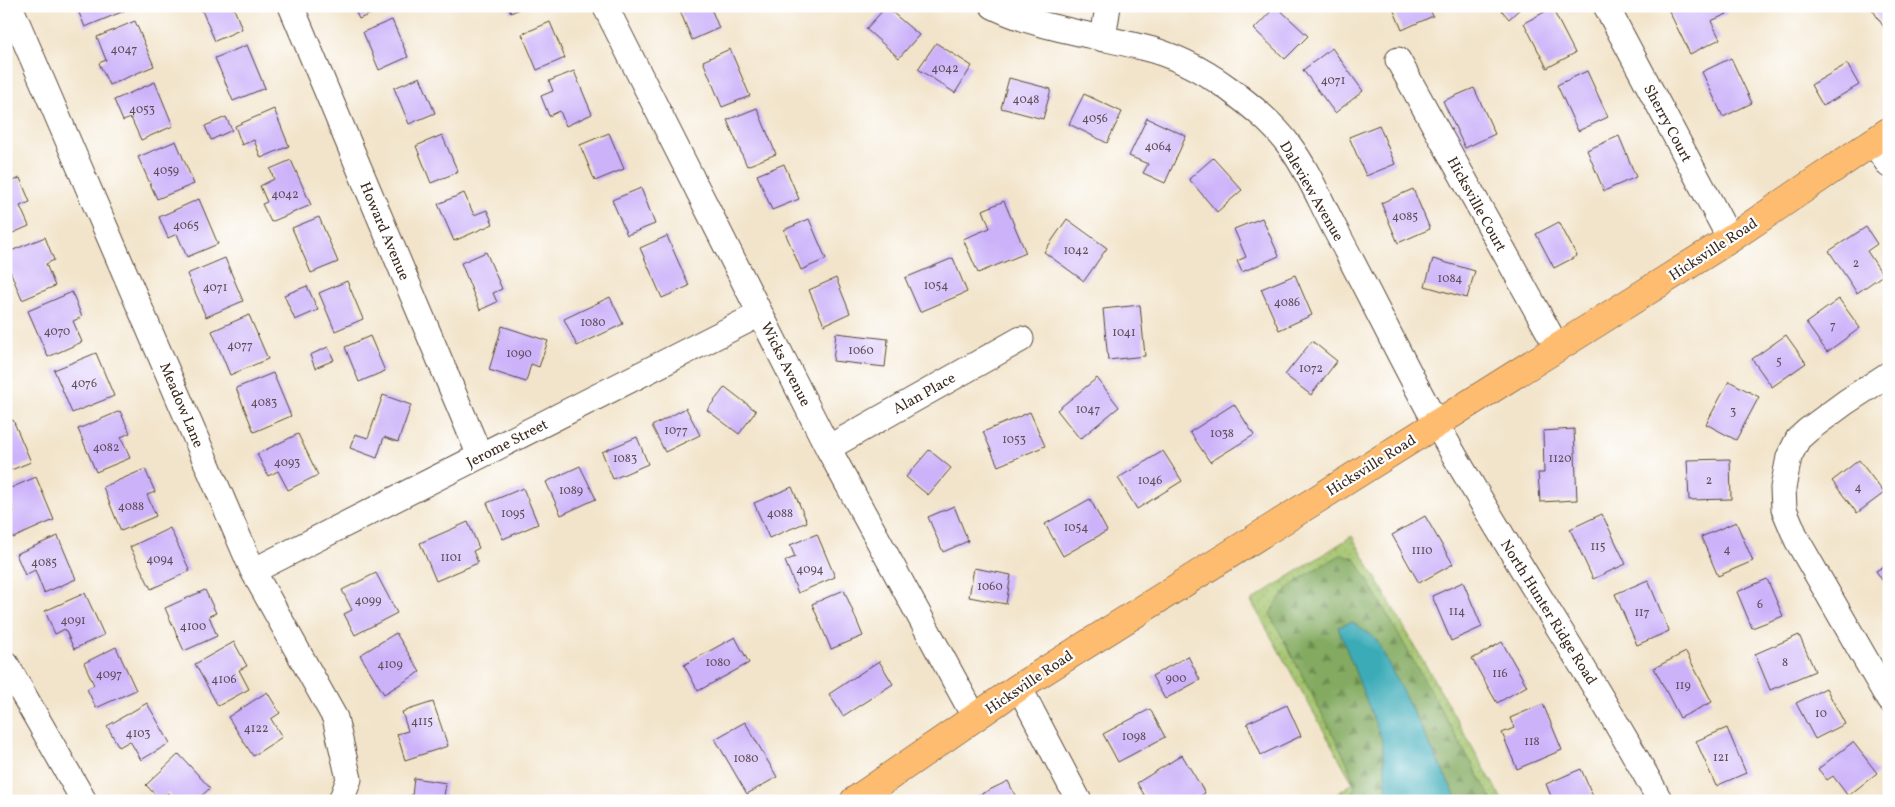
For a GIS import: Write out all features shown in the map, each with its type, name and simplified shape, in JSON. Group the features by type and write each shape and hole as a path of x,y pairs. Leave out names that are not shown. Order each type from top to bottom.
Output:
{"main road":[{"name":"Hicksville Road","path":"854,801 1019,687 1730,240 1881,136"}],"street":[{"name":"Meadow Lane","path":"10,6 253,571 334,718 349,779 341,801"},
{"name":"Howard Avenue","path":"291,6 480,456"},
{"name":"Wicks Avenue","path":"605,6 828,448 975,718"},
{"name":"Daleview Avenue","path":"994,6 1040,24 1151,50 1174,58 1204,73 1250,105 1289,145 1310,180 1436,424"},
{"path":"1103,39 1108,6"},
{"name":"Sherry Court","path":"1606,6 1730,240"},
{"name":"Hicksville Court","path":"1398,60 1557,347"},
{"path":"1881,136 1889,165"},
{"name":"Jerome Street","path":"253,571 760,314"},
{"name":"Alan Place","path":"828,448 1021,338"},
{"path":"1887,693 1797,540 1784,509 1783,488 1789,457 1798,439 1846,402 1889,374"},
{"name":"North Hunter Ridge Road","path":"1436,424 1512,553 1599,692 1660,801"},
{"path":"6,664 84,801"},
{"path":"1019,687 1079,801"}],"green space":[{"path":"1352,536 1503,801 1326,801 1353,783 1251,601"},
{"path":"1342,554 1355,558 1493,801 1458,801 1409,703 1352,622 1338,627 1382,741 1388,800 1347,801 1355,787 1347,762 1270,614 1276,603 1292,585"}],"water":[{"path":"1352,622 1376,639 1458,801 1388,801 1382,741 1338,627"}],"building":[{"path":"76,6 123,6 124,11 85,27"},
{"path":"200,6 233,6 242,29 215,41"},
{"path":"353,6 389,6 359,19"},
{"path":"508,6 525,6 511,13"},
{"path":"678,6 710,6 719,28 692,40"},
{"path":"1276,6 1308,36 1285,59 1254,29"},
{"path":"1392,6 1428,6 1433,16 1402,30"},
{"path":"1498,6 1523,6 1509,19"},
{"path":"1673,6 1723,6 1727,14 1711,21 1720,39 1690,54 1668,9"},
{"path":"1870,6 1889,6 1889,27 1885,29"},
{"path":"886,7 919,35 899,58 866,29"},
{"path":"1552,8 1575,53 1547,68 1524,23"},
{"path":"392,20 408,57 379,70 363,32"},
{"path":"135,21 154,66 109,85 99,63 106,60 97,37"},
{"path":"550,22 565,58 537,70 522,34"},
{"path":"936,43 972,66 955,93 918,69"},
{"path":"247,45 265,88 233,101 215,58"},
{"path":"1332,48 1363,91 1335,113 1303,70"},
{"path":"730,49 750,96 722,107 703,61"},
{"path":"1731,58 1752,103 1723,117 1702,72"},
{"path":"1847,64 1859,85 1823,106 1811,85"},
{"path":"574,71 592,114 566,126 560,111 549,116 541,96 553,91 549,81"},
{"path":"1587,71 1608,117 1578,131 1557,85"},
{"path":"420,77 435,113 409,124 394,88"},
{"path":"1009,78 1051,89 1043,119 1001,108"},
{"path":"155,82 173,126 141,140 131,118 123,121 114,100"},
{"path":"1474,88 1495,134 1465,148 1443,101"},
{"path":"1084,94 1122,112 1107,143 1069,124"},
{"path":"757,108 776,154 747,166 727,120"},
{"path":"274,109 289,146 261,158 254,140 242,145 235,126"},
{"path":"226,117 232,130 211,140 205,126"},
{"path":"1147,118 1186,136 1165,183 1143,173 1148,164 1129,156"},
{"path":"1379,125 1395,164 1366,176 1349,137"},
{"path":"609,133 624,169 595,181 580,145"},
{"path":"442,135 458,172 431,183 416,146"},
{"path":"1619,136 1636,177 1604,191 1587,150"},
{"path":"176,141 194,184 157,199 138,157"},
{"path":"1213,158 1242,190 1217,212 1189,179"},
{"path":"291,160 311,205 271,222 262,204 267,202 260,186 274,179 270,169"},
{"path":"784,164 799,199 772,210 757,175"},
{"path":"20,178 30,202 20,206 29,226 6,236 6,184"},
{"path":"641,188 655,224 627,235 612,200"},
{"path":"1413,189 1430,229 1398,243 1381,203"},
{"path":"464,193 474,215 487,210 493,224 454,241 438,204"},
{"path":"199,199 218,244 187,257 177,234 168,238 159,217"},
{"path":"1004,201 1026,253 978,273 963,239 990,228 983,210"},
{"path":"319,217 338,262 311,273 292,228"},
{"path":"1262,218 1279,256 1242,272 1237,261 1246,257 1234,229"},
{"path":"809,219 826,259 801,270 784,230"},
{"path":"1067,219 1107,248 1084,281 1044,252"},
{"path":"1559,222 1577,256 1554,268 1536,234"},
{"path":"1866,227 1877,244 1867,251 1883,275 1857,293 1829,251"},
{"path":"667,236 689,286 662,298 640,248"},
{"path":"45,237 54,260 46,264 55,286 22,300 6,261 6,253"},
{"path":"486,252 502,289 493,293 497,302 480,310 461,263"},
{"path":"225,258 243,301 206,317 187,274"},
{"path":"953,258 967,292 920,312 905,278"},
{"path":"1433,259 1475,271 1467,298 1425,286"},
{"path":"1295,275 1312,315 1279,330 1261,289"},
{"path":"836,278 850,313 824,325 809,290"},
{"path":"347,281 363,319 335,331 319,293"},
{"path":"307,286 318,310 295,320 284,295"},
{"path":"72,292 82,317 73,321 82,342 48,357 28,311"},
{"path":"610,297 623,324 577,346 564,319"},
{"path":"1839,299 1860,328 1827,352 1806,323"},
{"path":"1140,305 1145,356 1108,360 1103,309"},
{"path":"249,315 268,359 230,375 212,331"},
{"path":"502,326 548,341 539,367 531,364 526,382 489,370"},
{"path":"836,333 888,339 885,367 833,361"},
{"path":"1786,335 1806,363 1772,387 1752,359"},
{"path":"370,336 385,371 359,382 345,347"},
{"path":"1312,341 1337,361 1311,395 1285,375"},
{"path":"328,347 334,360 315,368 310,355"},
{"path":"96,353 114,396 72,413 54,370"},
{"path":"273,373 291,416 254,432 236,388"},
{"path":"1097,378 1119,407 1080,439 1057,410"},
{"path":"1729,381 1759,397 1736,440 1706,424"},
{"path":"725,387 756,411 739,434 707,410"},
{"path":"383,395 411,405 398,442 384,437 377,458 350,448 355,434 368,438"},
{"path":"1234,404 1254,435 1210,462 1190,432"},
{"path":"686,408 700,435 665,452 652,426"},
{"path":"120,411 130,433 121,437 130,458 96,472 78,429"},
{"path":"1030,412 1045,446 998,466 983,432"},
{"path":"13,420 31,462 6,472 6,422"},
{"path":"1574,429 1577,500 1540,502 1538,473 1544,473 1543,431"},
{"path":"298,434 318,475 288,490 278,471 268,476 257,454"},
{"path":"637,437 648,464 613,479 602,452"},
{"path":"929,450 951,468 928,495 906,477"},
{"path":"1163,451 1182,481 1137,509 1118,478"},
{"path":"1730,459 1731,499 1689,500 1687,460"},
{"path":"1859,460 1884,493 1857,513 1832,481"},
{"path":"580,466 596,499 561,515 546,482"},
{"path":"145,469 155,492 147,495 156,516 121,531 103,487"},
{"path":"36,477 54,520 13,538 6,522 6,515 14,512 6,490"},
{"path":"792,487 807,522 769,538 754,503"},
{"path":"523,488 538,524 503,539 487,503"},
{"path":"1090,499 1107,531 1063,556 1045,524"},
{"path":"954,506 968,541 943,552 928,517"},
{"path":"1602,514 1626,564 1593,579 1570,529"},
{"path":"1425,516 1453,564 1419,583 1392,535"},
{"path":"468,522 479,548 473,551 478,563 436,581 420,543"},
{"path":"1736,522 1753,561 1718,576 1701,537"},
{"path":"170,528 190,571 151,589 130,547"},
{"path":"817,534 835,577 798,593 785,561 795,557 790,545"},
{"path":"58,536 76,579 44,593 35,570 25,575 16,554"},
{"path":"1889,563 1889,590 1876,571"},
{"path":"974,568 1011,575 1006,604 969,597"},
{"path":"376,573 397,613 355,635 344,614 352,610 342,590"},
{"path":"1767,579 1783,616 1752,628 1737,592"},
{"path":"1648,580 1669,631 1637,645 1615,594"},
{"path":"1463,582 1482,627 1451,641 1432,596"},
{"path":"205,590 216,613 209,616 217,636 184,651 165,608"},
{"path":"844,590 863,636 831,649 812,604"},
{"path":"85,593 104,635 74,649 65,629 55,634 45,611"},
{"path":"396,633 420,672 384,694 360,655"},
{"path":"1799,635 1815,671 1770,690 1755,654"},
{"path":"735,637 749,663 698,691 684,665"},
{"path":"234,642 247,666 239,670 249,689 218,706 195,664"},
{"path":"1502,642 1527,686 1497,703 1472,659"},
{"path":"116,647 136,690 96,708 87,689 94,685 84,663"},
{"path":"1686,652 1712,702 1680,718 1654,668"},
{"path":"1188,656 1200,680 1165,699 1152,676"},
{"path":"879,661 893,684 843,716 829,694"},
{"path":"1826,688 1845,724 1815,739 1796,703"},
{"path":"267,692 280,713 271,719 282,737 253,756 228,717"},
{"path":"433,702 448,746 405,760 397,734 408,731 402,712"},
{"path":"147,703 170,743 141,760 130,741 119,747 107,726"},
{"path":"1543,704 1562,750 1517,769 1502,733 1514,728 1510,718"},
{"path":"1287,705 1301,736 1261,755 1247,723"},
{"path":"1150,709 1165,737 1118,762 1103,734"},
{"path":"745,722 777,777 747,794 715,739"},
{"path":"1727,728 1746,773 1716,786 1696,741"},
{"path":"1853,742 1877,773 1848,796 1833,776 1827,780 1818,769"},
{"path":"179,754 210,788 196,801 176,801 168,793 160,800 146,785"},
{"path":"1182,755 1205,793 1192,801 1148,801 1137,783"},
{"path":"1581,769 1595,801 1553,801 1546,784"},
{"path":"414,778 446,783 444,796 449,797 448,801 409,801 409,796 412,796"},
{"path":"1008,781 1018,801 977,801 975,797"}]}
